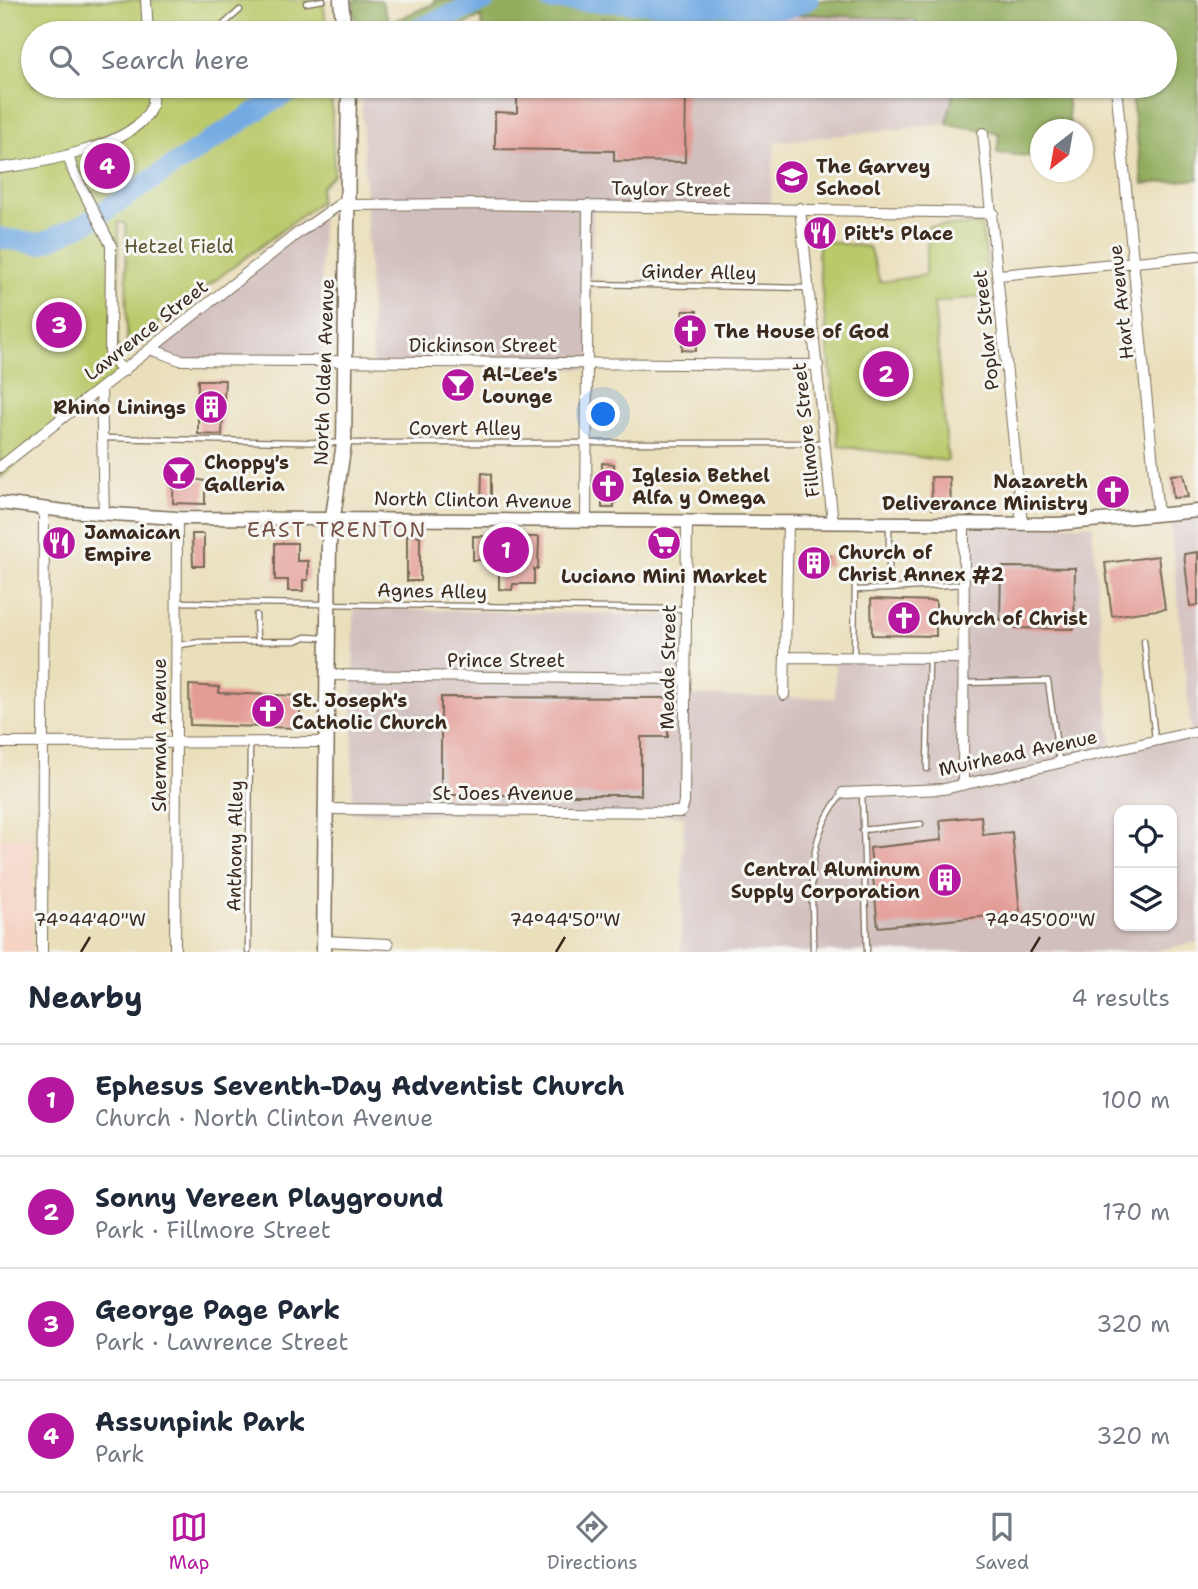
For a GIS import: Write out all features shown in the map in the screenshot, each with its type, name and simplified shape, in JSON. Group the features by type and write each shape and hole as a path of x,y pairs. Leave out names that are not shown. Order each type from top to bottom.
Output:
{"main road":[{"path":"341,0 343,21"},
{"name":"North Olden Avenue","path":"324,946 329,543 344,443 349,98"}],"street":[{"path":"146,0 147,21"},
{"path":"0,168 68,155 105,142 141,122 151,107 151,98"},
{"name":"Hart Avenue","path":"1117,98 1158,515"},
{"name":"Poplar Street","path":"983,134 1022,524"},
{"path":"68,155 73,171 104,228 112,251 110,351 112,359 124,371"},
{"name":"Taylor Street","path":"348,201 993,213"},
{"name":"Lawrence Street","path":"0,467 319,217 348,201"},
{"path":"586,521 589,205"},
{"name":"Fillmore Street","path":"800,208 833,523"},
{"path":"999,275 1198,256"},
{"name":"Dickinson Street","path":"151,349 180,360 818,365"},
{"path":"101,388 104,515"},
{"name":"North Clinton Avenue","path":"0,503 104,515 177,518 964,525 1058,524 1198,511"},
{"path":"42,952 44,509"},
{"name":"Sherman Avenue","path":"176,952 177,518"},
{"name":"Meade Street","path":"681,812 684,803 687,522"},
{"path":"784,695 788,523"},
{"path":"963,784 964,525"},
{"path":"785,657 963,658"},
{"name":"Prince Street","path":"326,675 685,679"},
{"name":"Muirhead Avenue","path":"844,793 944,789 1198,731"},
{"path":"0,743 250,740 326,743"},
{"name":"St Joes Avenue","path":"325,809 681,812"},
{"path":"324,946 388,944"}],"lane":[{"path":"306,3 323,0"},
{"path":"227,21 240,10"},
{"name":"Ginder Alley","path":"589,284 808,288"},
{"name":"Covert Alley","path":"104,438 344,443 826,443"},
{"path":"889,524 889,589"},
{"path":"854,657 855,579"},
{"path":"855,590 964,584"},
{"name":"Agnes Alley","path":"177,602 686,608"},
{"path":"256,615 257,642"},
{"path":"177,645 200,642 296,642 306,637 327,638"},
{"path":"1144,641 1156,740"},
{"path":"927,769 929,658"},
{"path":"963,684 1048,681 1059,762"},
{"name":"Anthony Alley","path":"248,952 250,740"},
{"path":"862,791 867,952"},
{"path":"813,952 816,838 825,816 844,793"},
{"path":"862,830 921,824"}],"shaded area":[{"path":"812,14 916,21 746,21 747,18"},
{"path":"602,17 626,21 601,21"},
{"path":"362,98 952,98 947,124 775,142 770,209 593,209 590,369 373,365"},
{"path":"322,215 320,364 138,361"},
{"path":"1198,513 1198,942 1149,952 681,952 684,816 352,813 354,608 687,616 687,696 835,698 835,660 965,657 964,527 1092,525 1112,751 1191,731 1170,519"},
{"path":"0,837 33,837 32,952 0,952"}],"green space":[{"name":"Hetzel Field","path":"0,0 323,0 326,21 21,21 21,98 331,98 334,174 320,188 320,202 127,346 126,224 119,222 117,377 0,478"},
{"path":"353,0 381,0 389,21 355,21"},
{"path":"434,0 1198,0 1198,179 1143,184 1132,98 1177,98 1177,21 916,21 812,14 747,18 746,21 624,21 602,17 601,21 482,21 481,17 472,21 394,21 435,3"},
{"path":"952,98 1067,98 1069,119 1030,119 1030,156 997,153 999,133 947,124"},
{"path":"981,225 987,260 985,296 934,303 948,461 839,446 818,256 820,241 869,247 880,282 925,275 929,226"}],"building":[{"path":"517,98 686,98 685,162 614,161 614,151 495,149 495,112 517,113"},
{"name":"The House of God","path":"683,311 697,311 696,351 682,350"},
{"name":"Rhino Linings","path":"198,380 225,380 222,435 198,434"},
{"path":"174,460 185,460 185,477 205,481 205,504 173,503"},
{"name":"Iglesia Bethel Alfa y Omega","path":"602,463 614,464 614,508 602,508"},
{"path":"482,473 491,474 491,506 481,506"},
{"path":"1183,474 1188,497 1173,498 1171,475"},
{"path":"931,477 950,477 951,509 932,509"},
{"path":"192,534 204,534 204,566 193,566"},
{"path":"407,535 420,536 420,581 407,581"},
{"path":"473,536 539,537 538,569 534,569 534,584 513,584 512,590 499,589 499,560 473,560"},
{"path":"275,543 297,543 297,561 308,561 308,580 303,580 303,591 288,591 288,580 275,580"},
{"path":"1198,552 1198,605 1190,606 1184,554"},
{"name":"Church of Christ Annex #2","path":"811,556 830,556 830,566 818,566 818,570 798,569 798,559 811,560"},
{"path":"1158,556 1165,609 1112,616 1105,563"},
{"path":"1001,567 1075,568 1074,629 1011,628 1012,620 1000,620"},
{"name":"Church of Christ","path":"871,599 936,601 936,636 872,635"},
{"path":"189,685 219,687 219,693 301,696 299,728 190,725"},
{"path":"441,697 668,698 668,737 641,737 641,795 441,795"},
{"name":"Central Aluminum Supply Corporation","path":"981,816 983,835 1012,832 1020,913 878,927 870,848 942,840 940,820"}],"waterway":[{"path":"437,21 486,0"},
{"path":"550,0 787,8 808,0"},
{"path":"0,238 40,244 86,223 278,98"}],"place":[{"name":"Assunpink Park","path":"107,166"},
{"name":"The Garvey School","path":"792,177"},
{"name":"Pitt's Place","path":"820,233"},
{"name":"George Page Park","path":"59,325"},
{"name":"The House of God","path":"690,331"},
{"name":"Sonny Vereen Playground","path":"886,374"},
{"name":"Al-Lee's Lounge","path":"458,385"},
{"name":"Rhino Linings","path":"211,407"},
{"name":"Choppy's Galleria","path":"179,473"},
{"name":"Iglesia Bethel Alfa y Omega","path":"608,486"},
{"name":"Nazareth Deliverance Ministry","path":"1113,492"},
{"name":"Jamaican Empire","path":"59,543"},
{"name":"Luciano Mini Market","path":"664,543"},
{"name":"Ephesus Seventh-Day Adventist Church","path":"506,550"},
{"name":"Church of Christ Annex #2","path":"814,563"},
{"name":"Church of Christ","path":"904,618"},
{"name":"St. Joseph's Catholic Church","path":"268,711"},
{"name":"Central Aluminum Supply Corporation","path":"945,880"}],"district":[{"name":"EAST TRENTON","path":"337,530"}]}
